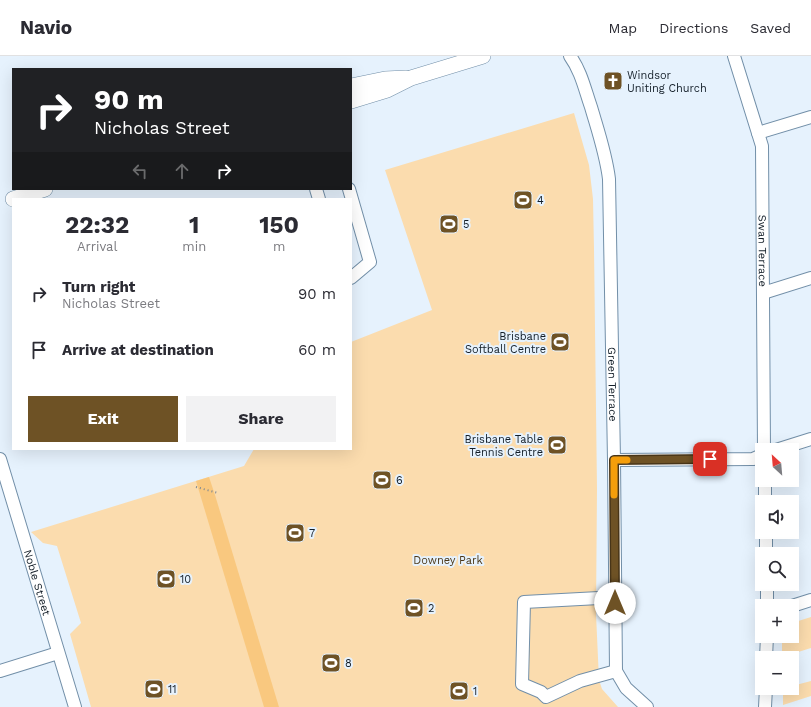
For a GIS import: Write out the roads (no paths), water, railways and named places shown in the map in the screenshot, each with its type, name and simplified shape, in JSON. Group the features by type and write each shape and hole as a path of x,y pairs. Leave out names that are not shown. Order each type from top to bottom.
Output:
{"main road":[{"path":"352,101 387,90 411,78 483,56"},
{"path":"352,86 385,79 411,78"},
{"path":"16,198 42,190"},
{"path":"0,203 12,199"}],"street":[{"name":"Green Terrace","path":"570,56 581,76 602,142 607,166 614,460 616,671 626,688 648,707"},
{"name":"Swan Terrace","path":"734,56 762,146 764,443"},
{"path":"758,133 811,117"},
{"path":"352,199 370,262 352,277"},
{"path":"763,293 811,278"},
{"path":"798,443 811,439"},
{"path":"614,460 755,457"},
{"name":"Noble Street","path":"0,459 75,707"},
{"path":"615,603 599,598 524,602 522,684 541,692 546,697 580,681 616,671"},
{"path":"799,604 811,600"},
{"path":"0,671 58,653"},
{"path":"765,707 766,695"}],"place":[{"name":"Windsor Uniting Church","path":"613,81"},
{"name":"4","path":"523,200"},
{"name":"5","path":"449,224"},
{"name":"Brisbane Softball Centre","path":"560,342"},
{"name":"Brisbane Table Tennis Centre","path":"557,445"},
{"name":"6","path":"382,480"},
{"name":"7","path":"295,533"},
{"name":"10","path":"166,579"},
{"name":"2","path":"414,608"},
{"name":"8","path":"331,663"},
{"name":"11","path":"154,689"},
{"name":"1","path":"459,691"}],"park label":[{"name":"Downey Park","path":"448,560"}]}
